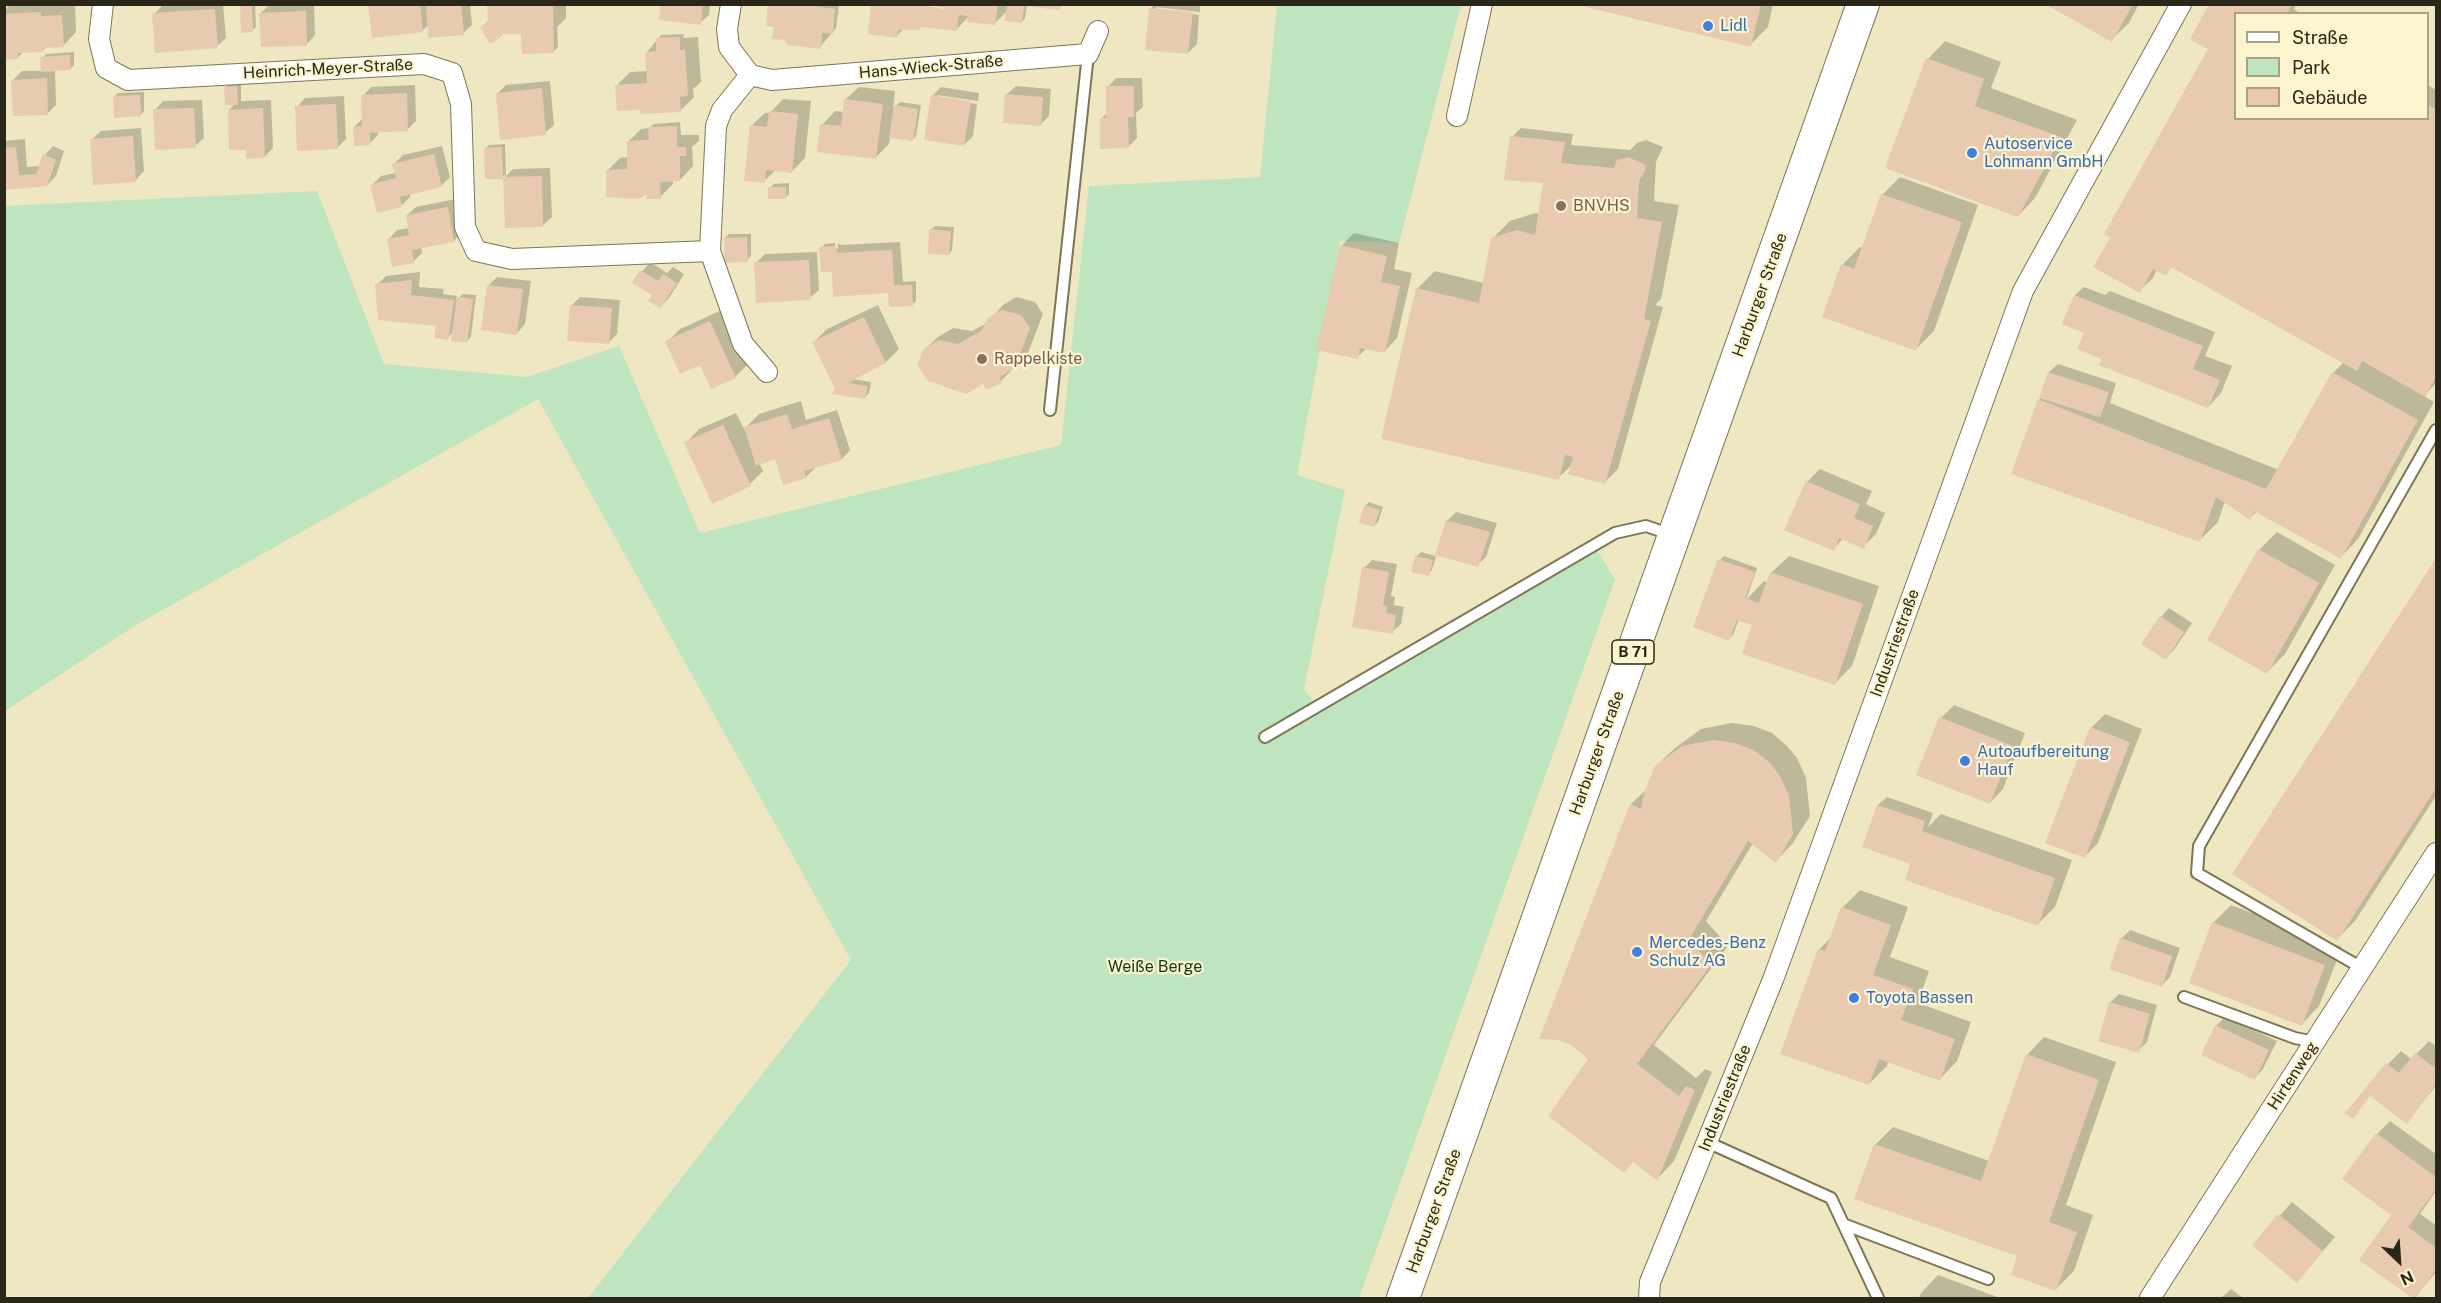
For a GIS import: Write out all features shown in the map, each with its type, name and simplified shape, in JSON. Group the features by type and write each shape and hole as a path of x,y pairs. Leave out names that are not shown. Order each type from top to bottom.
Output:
{"main road":[{"name":"Harburger Straße","path":"1403,1299 1863,4"}],"street":[{"name":"Heinrich-Meyer-Straße","path":"104,4 99,39 106,68 128,80 423,64 452,73 461,104 465,227 476,251 512,260 710,251"},
{"path":"731,4 727,29 729,47 750,75 722,110 716,126 710,251 743,344 767,372"},
{"path":"1457,116 1482,4"},
{"name":"Industriestraße","path":"1649,1299 1650,1282 1774,977 2023,291 2181,4"},
{"path":"1088,54 1098,31"},
{"name":"Hans-Wieck-Straße","path":"750,75 772,80 1088,54"},
{"name":"Hirtenweg","path":"2150,1299 2436,853"}],"lane":[{"path":"1050,410 1088,54"},
{"path":"2362,968 2197,873 2199,846 2436,430"},
{"path":"1265,737 1615,533 1647,526 1675,535"},
{"path":"2184,997 2295,1038 2315,1042"},
{"path":"1707,1143 1831,1198 1878,1299"},
{"path":"1843,1224 1988,1279"}],"green space":[{"name":"Weiße Berge","path":"1277,5 1461,5 1399,243 1340,241 1297,475 1345,490 1304,689 1322,712 1598,551 1615,580 1359,1298 588,1298 851,960 538,399 136,625 5,711 4,206 317,191 384,364 527,377 619,346 700,533 1061,445 1089,186 1260,177"}],"building":[{"path":"240,4 252,4 253,32 241,33"},
{"path":"368,4 420,4 423,32 372,38"},
{"path":"426,4 461,4 464,35 428,38"},
{"path":"487,4 553,4 554,53 522,54 521,34 501,34 501,37 490,44 480,27 488,22"},
{"path":"661,4 703,4 701,25 659,20"},
{"path":"768,4 799,4 835,9 833,34 822,33 821,49 787,45 785,40 772,39 774,27 766,26"},
{"path":"871,4 927,4 927,6 944,9 945,4 998,4 995,25 967,22 968,16 959,15 957,31 920,27 920,30 898,30 897,38 868,34"},
{"path":"1007,4 1063,4 1059,10 1024,6 1022,23 1005,21"},
{"name":"Lidl","path":"1574,4 1761,4 1751,47"},
{"path":"2045,4 2133,4 2112,42"},
{"path":"2209,4 2292,4 2288,12 2234,12 2234,120 2429,120 2429,106 2436,110 2436,376 2425,397 2362,361 2357,371 2171,267 2166,276 2153,269 2140,293 2093,267 2110,238 2104,234 2208,49 2190,39"},
{"path":"1149,8 1193,12 1188,54 1145,50"},
{"path":"215,9 218,48 155,53 152,13"},
{"path":"306,11 307,46 261,47 259,13"},
{"path":"41,12 41,16 62,15 64,47 43,48 43,52 18,53 18,59 4,60 4,14"},
{"path":"680,37 680,50 685,49 688,96 680,97 681,112 641,114 640,110 617,111 615,85 647,83 645,52 656,51 656,38"},
{"path":"70,55 71,70 41,72 40,57"},
{"name":"Autoservice Lohmann GmbH","path":"1926,58 1984,79 1975,106 2061,137 2018,217 1885,168"},
{"path":"47,78 48,115 13,116 11,80"},
{"path":"237,86 238,105 225,105 224,87"},
{"path":"1106,86 1134,86 1134,117 1128,117 1129,148 1100,149 1100,118 1106,118"},
{"path":"542,88 546,135 500,140 496,93"},
{"path":"407,93 408,131 370,133 370,145 354,146 353,127 362,126 361,95"},
{"path":"1005,94 1043,97 1041,126 1003,123"},
{"path":"140,95 141,116 114,118 113,96"},
{"path":"931,95 971,101 964,146 924,140"},
{"path":"844,99 883,104 876,159 817,152 820,124 841,126"},
{"path":"336,104 338,149 297,151 295,106"},
{"path":"894,105 918,109 913,141 889,138"},
{"path":"194,108 196,148 155,150 153,109"},
{"path":"263,108 265,158 246,159 246,150 229,150 228,110"},
{"path":"769,111 798,114 792,173 766,170 765,183 744,181 750,125 767,127"},
{"path":"677,126 677,147 686,147 686,156 680,156 680,181 660,182 661,199 646,199 646,195 632,199 606,197 606,170 627,169 627,141 649,140 648,127"},
{"path":"133,136 136,182 93,185 90,139"},
{"path":"1510,136 1565,142 1561,163 1614,168 1617,160 1628,157 1646,165 1639,181 1637,218 1662,222 1644,319 1651,321 1605,484 1568,474 1573,457 1565,455 1559,480 1381,439 1416,288 1479,303 1491,238 1517,230 1535,235 1543,183 1504,180"},
{"path":"16,147 19,175 36,174 43,154 56,160 47,186 4,190 4,148"},
{"path":"502,147 503,179 485,179 484,148"},
{"path":"434,154 442,187 400,197 402,207 377,213 370,185 396,178 392,164"},
{"path":"542,176 543,227 505,228 503,177"},
{"path":"768,187 786,187 786,199 768,199"},
{"path":"1881,194 1962,222 1916,351 1822,317 1841,264 1854,269"},
{"path":"448,207 454,242 412,250 414,263 392,267 387,239 409,235 406,215"},
{"path":"929,229 951,231 949,255 928,254"},
{"path":"747,237 748,262 725,263 724,238"},
{"path":"1340,245 1387,256 1381,282 1400,286 1385,353 1360,348 1358,359 1316,350"},
{"path":"836,246 837,253 892,250 894,285 912,285 913,306 889,307 888,293 833,297 832,272 821,272 819,247"},
{"path":"809,260 811,300 756,303 754,262"},
{"path":"640,270 658,281 663,274 677,283 660,308 648,301 652,295 632,283"},
{"path":"412,280 411,295 454,300 448,340 434,338 436,326 378,320 375,284"},
{"path":"487,285 523,289 517,335 481,330"},
{"path":"2074,295 2203,346 2193,369 2220,380 2208,408 2099,365 2102,359 2077,349 2084,333 2062,324"},
{"path":"457,297 473,299 467,343 451,341"},
{"path":"570,305 612,308 609,344 567,341"},
{"path":"1002,310 1021,315 1030,328 1015,368 1000,377 1002,383 986,390 983,384 966,394 928,381 917,365 923,350 938,340 958,344 981,331 988,318"},
{"path":"864,317 886,363 848,383 868,386 865,399 832,394 835,389 812,342"},
{"path":"710,321 736,378 711,389 700,365 680,374 665,341"},
{"path":"2048,372 2109,392 2100,417 2039,398"},
{"path":"2332,372 2418,420 2341,559 2254,511 2250,520 2216,497 2200,542 2011,474 2038,399 2266,489"},
{"path":"787,414 792,429 829,418 842,460 804,471 807,478 783,485 775,459 756,466 744,427"},
{"path":"723,425 751,486 712,504 684,442"},
{"path":"1806,481 1860,504 1854,518 1873,526 1864,549 1839,538 1834,551 1784,530"},
{"path":"1364,505 1380,510 1374,527 1359,523"},
{"path":"1446,520 1490,532 1478,567 1435,555"},
{"path":"2258,549 2319,583 2267,674 2207,640"},
{"path":"1415,556 1433,560 1429,576 1411,572"},
{"path":"2436,558 2436,788 2337,941 2232,874"},
{"path":"1718,559 1755,572 1745,598 1759,603 1770,572 1863,604 1835,685 1742,654 1752,625 1737,620 1729,641 1693,627"},
{"path":"1362,567 1389,572 1383,605 1387,606 1386,613 1396,615 1393,634 1352,627"},
{"path":"2160,616 2184,632 2166,660 2141,644"},
{"name":"Autoaufbereitung Hauf","path":"1939,717 2013,746 1990,804 1916,775"},
{"path":"2090,727 2130,742 2085,858 2045,843"},
{"name":"Mercedes-Benz Schulz AG","path":"1713,740 1735,743 1754,750 1770,763 1780,776 1789,796 1793,834 1776,863 1748,841 1689,939 1711,965 1637,1064 1679,1096 1686,1086 1695,1090 1657,1181 1633,1162 1624,1173 1548,1116 1588,1059 1571,1045 1558,1040 1539,1039 1630,804 1641,809 1644,793 1655,766 1682,746"},
{"path":"1877,805 1925,821 1922,831 2055,878 2038,926 1905,880 1910,864 1862,847"},
{"name":"Toyota Bassen","path":"1841,907 1891,925 1873,975 1913,989 1901,1020 1955,1039 1940,1081 1879,1059 1869,1085 1780,1054 1818,949 1825,951"},
{"path":"2212,922 2325,965 2302,1026 2189,983"},
{"path":"2120,938 2172,956 2162,987 2109,969"},
{"path":"2109,1002 2150,1014 2139,1053 2098,1041"},
{"path":"2215,1025 2269,1050 2255,1080 2201,1055"},
{"path":"2415,1053 2436,1069 2436,1084 2407,1124 2370,1096 2353,1119 2345,1113 2386,1063 2399,1073"},
{"path":"2026,1054 2099,1080 2049,1222 2077,1232 2056,1291 2011,1275 2017,1256 1854,1199 1874,1144 1981,1181"},
{"path":"2376,1133 2436,1177 2436,1189 2408,1227 2436,1248 2436,1269 2416,1298 2412,1298 2359,1260 2391,1215 2342,1179"},
{"path":"2278,1214 2323,1251 2297,1283 2252,1245"}],"place":[{"name":"Lidl","path":"1708,26"},
{"name":"Autoservice Lohmann GmbH","path":"1972,153"},
{"name":"BNVHS","path":"1561,206"},
{"name":"Rappelkiste","path":"982,359"},
{"name":"Autoaufbereitung Hauf","path":"1965,761"},
{"name":"Mercedes-Benz Schulz AG","path":"1637,952"},
{"name":"Toyota Bassen","path":"1854,998"}]}
